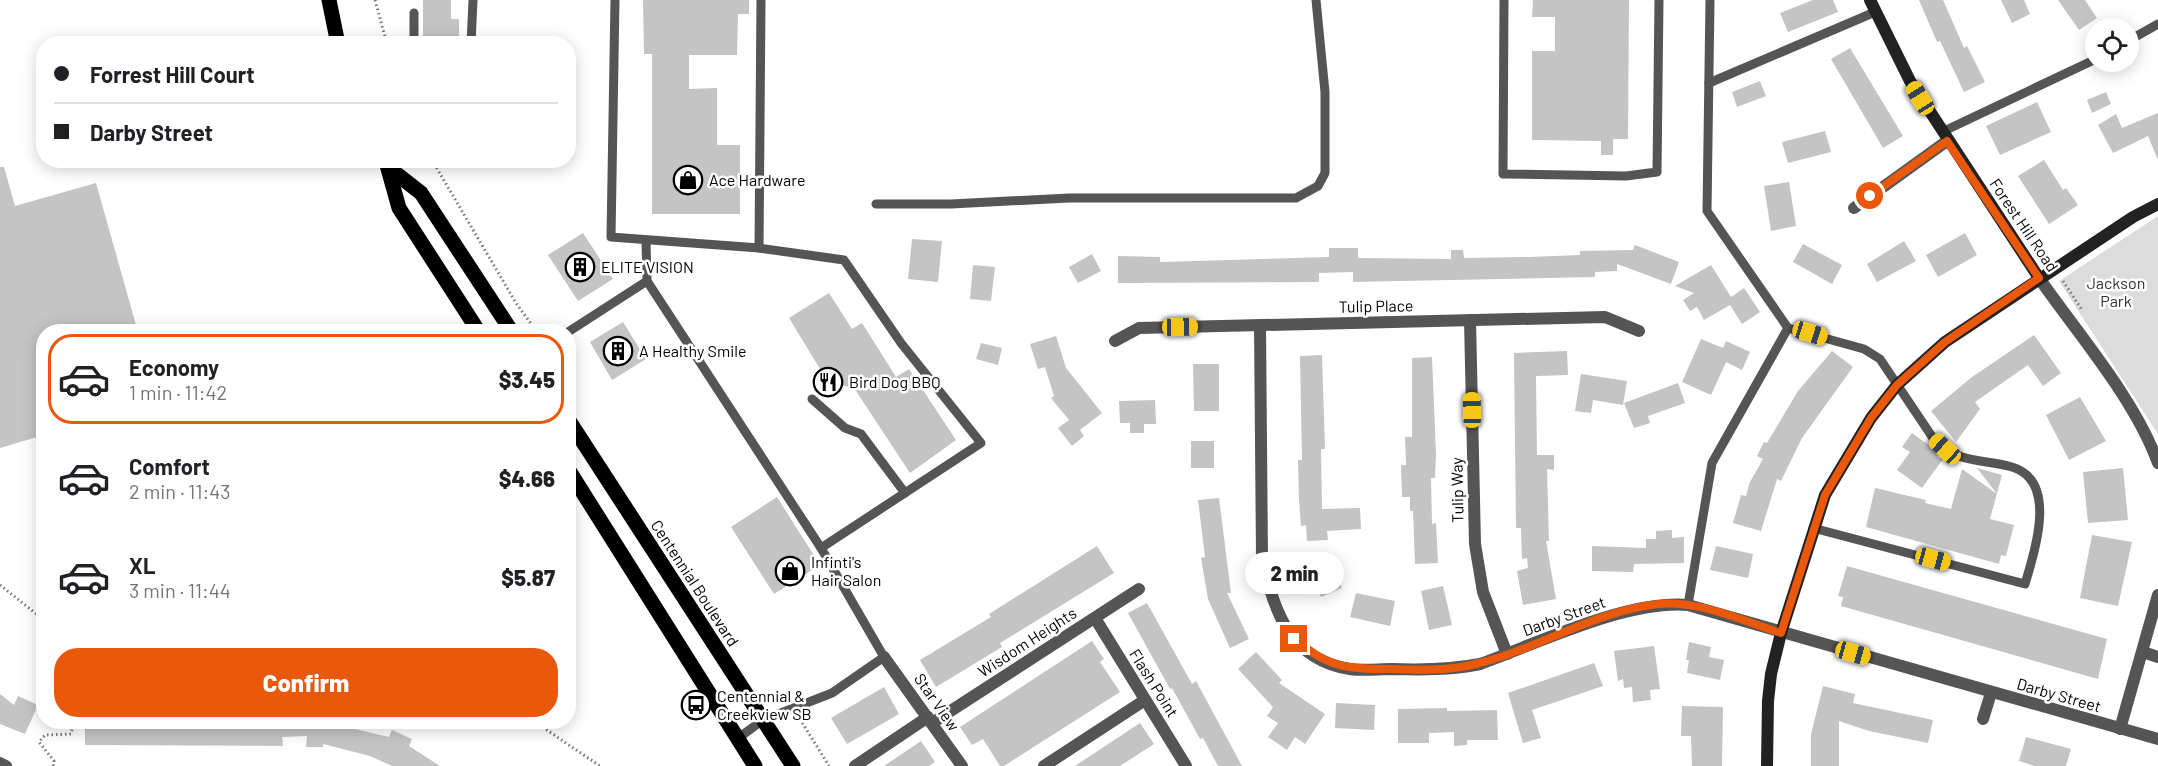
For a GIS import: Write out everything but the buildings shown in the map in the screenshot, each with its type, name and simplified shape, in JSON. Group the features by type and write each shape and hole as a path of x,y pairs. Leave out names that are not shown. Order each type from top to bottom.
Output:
{"main road":[{"path":"329,0 336,36"},
{"path":"388,168 399,208 474,324"},
{"path":"392,168 421,193 507,324"},
{"name":"Centennial Boulevard","path":"576,431 793,766"},
{"path":"576,482 755,766"}],"street":[{"name":"Forest Hill Road","path":"1872,6 1910,81 2039,278 2133,412 2150,442 2158,464"},
{"path":"1854,208 1945,136"},
{"path":"1767,766 1768,701 1771,674 1781,633 1825,495 1846,456 1871,418 1897,385 1945,342 2133,217 2158,204"},
{"name":"Tulip Place","path":"1115,341 1139,328 1605,317 1639,331"},
{"name":"Tulip Way","path":"1470,320 1475,544 1483,592 1506,654"},
{"name":"Darby Street","path":"1260,326 1262,558 1280,620 1294,639 1312,655 1332,665 1352,669 1458,669 1627,610 1660,604 1688,605 2158,739"},
{"name":"Wisdom Heights","path":"855,766 1138,589"},
{"path":"2120,729 2158,595"},
{"name":"Flash Point","path":"1095,618 1186,766"},
{"path":"2143,652 2158,657"},
{"name":"Star View","path":"884,657 960,766"},
{"path":"1983,719 1991,693"},
{"path":"1044,766 1145,700"},
{"path":"0,763 6,766"}],"lane":[{"path":"471,36 473,0"},
{"path":"615,0 612,237 759,248 844,260 901,343 981,443 821,548"},
{"path":"759,248 761,0"},
{"path":"876,204 951,204 1070,198 1296,198 1318,186 1325,174 1325,92 1316,0"},
{"path":"1504,0 1503,174 1626,176 1657,172 1659,0"},
{"path":"1710,0 1707,211 1788,328 1864,349 1880,359 1935,441 1945,449 1958,457 2014,467 2025,474 2032,483 2038,500 2040,520 2039,538 2025,584 1813,528"},
{"path":"1709,83 1872,6"},
{"path":"414,13 414,36"},
{"path":"2139,35 2158,24"},
{"path":"1945,136 2085,65"},
{"path":"646,240 647,281 821,548 884,657 832,693 763,720 737,739"},
{"path":"576,327 647,281"},
{"path":"1688,605 1713,463 1788,328"},
{"path":"812,399 845,428 861,434 905,493"}],"path":[{"path":"375,0 385,36"},
{"path":"437,168 516,303 531,324"},
{"path":"2066,280 2062,282 2088,320"},
{"path":"0,585 36,614"},
{"path":"794,708 829,766"},
{"path":"53,766 54,761 39,742 45,735 71,734 72,729"},
{"path":"545,729 600,766"}],"green space":[{"name":"Jackson Park","path":"2158,216 2158,434 2059,281"}],"place":[{"name":"Ace Hardware","path":"688,180"},
{"name":"ELITE VISION","path":"580,267"},
{"name":"A Healthy Smile","path":"618,351"},
{"name":"Bird Dog BBQ","path":"828,382"},
{"name":"Infinti's Hair Salon","path":"790,571"},
{"name":"Centennial & Creekview SB","path":"696,705"}],"route":[{"path":"1294,639 1312,655 1332,665 1352,669 1438,670 1458,669 1480,664 1627,610 1660,604 1688,605 1781,633 1825,495 1846,456 1871,418 1897,385 1945,342 2039,278 1947,141 1870,196"}]}
